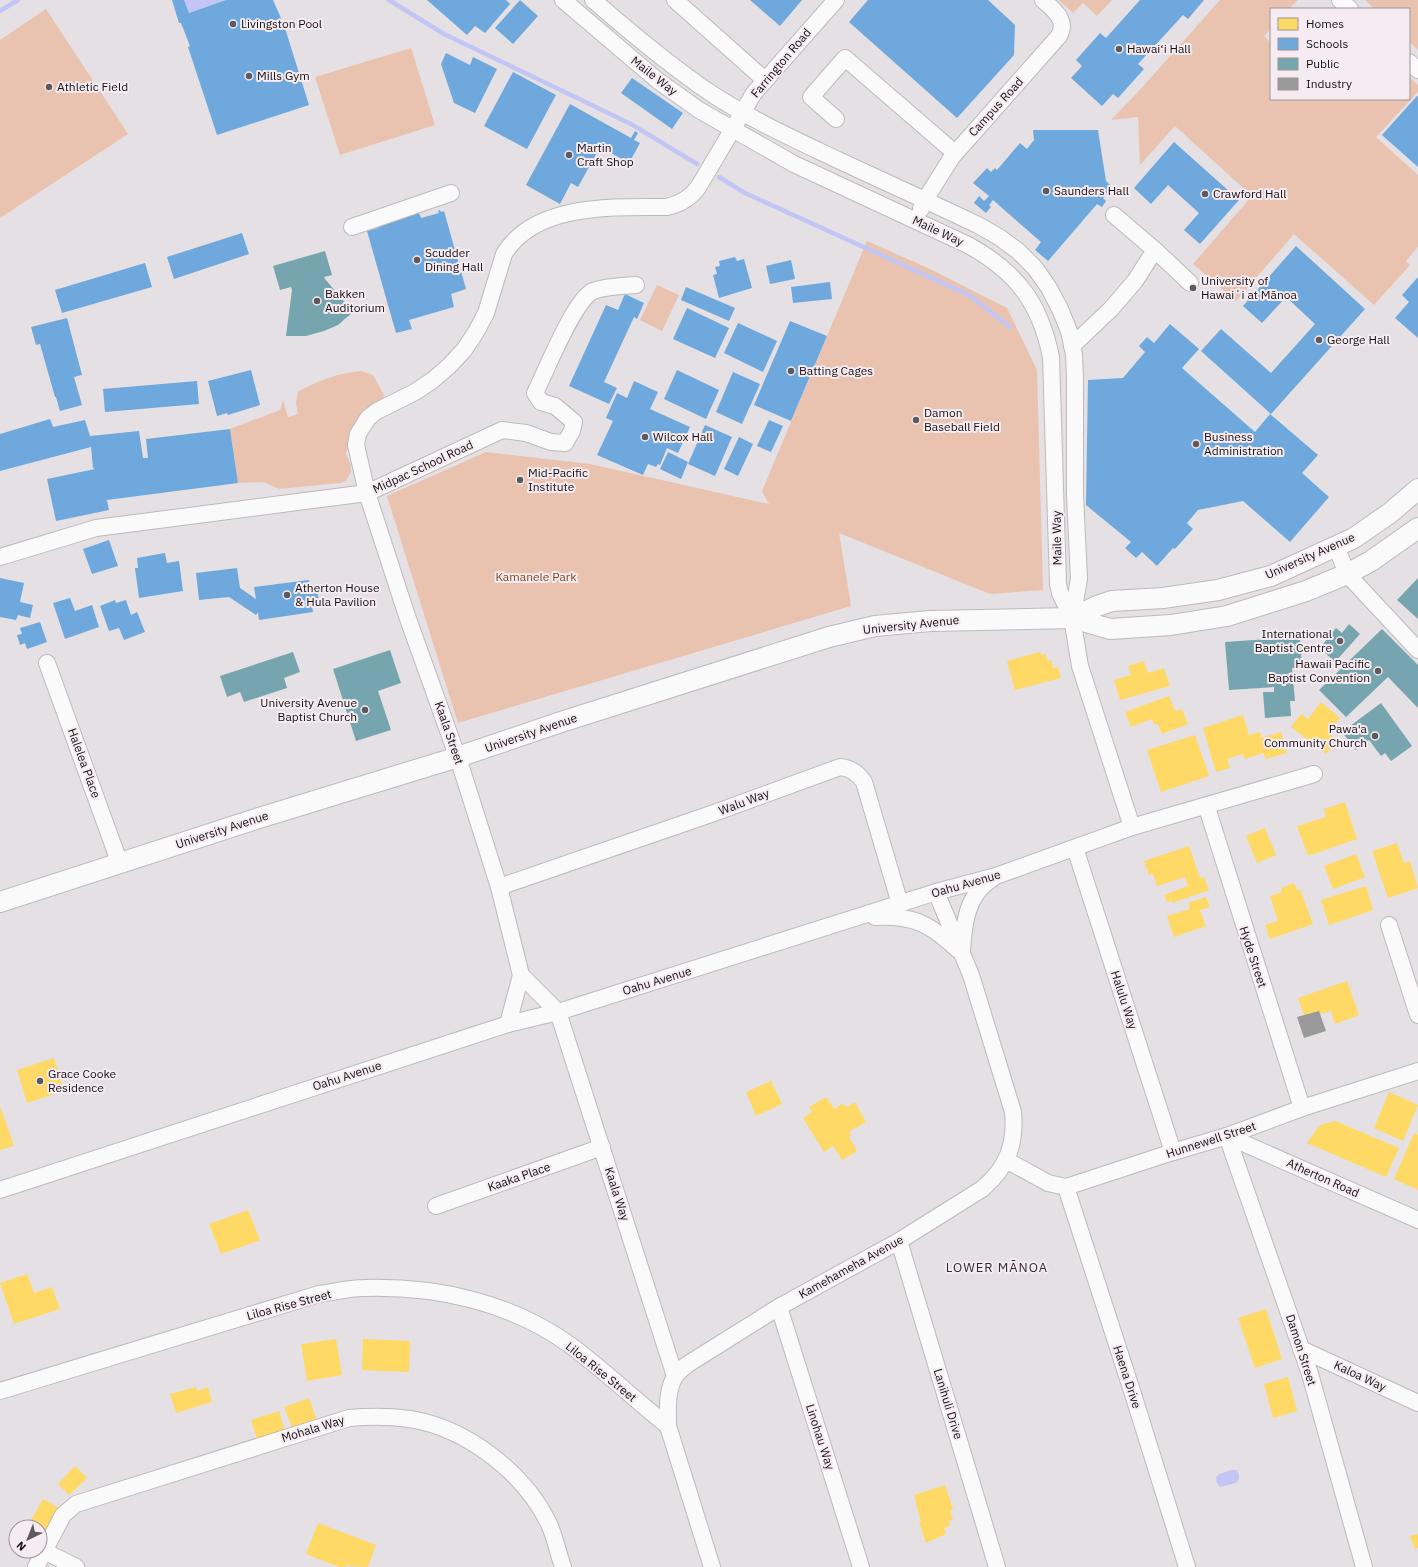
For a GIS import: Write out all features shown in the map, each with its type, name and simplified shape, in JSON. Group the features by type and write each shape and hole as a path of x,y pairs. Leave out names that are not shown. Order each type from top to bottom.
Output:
{"main road":[{"name":"University Avenue","path":"1072,618 1112,601 1163,598 1218,590 1270,576 1354,538 1390,513 1418,489"},
{"name":"University Avenue","path":"0,902 259,818 458,758 558,723 813,642 875,626 930,620 1072,618 1110,629 1171,625 1227,616 1306,591 1347,574 1371,561 1418,528"}],"street":[{"name":"Maile Way","path":"563,0 657,80 699,110 794,164 987,255 1018,283 1030,300 1040,318 1047,337 1051,357 1053,379 1058,584 1060,593 1072,618 1080,666 1132,827"},
{"name":"Maile Way","path":"593,0 631,33 712,94 804,144 978,225 999,237 1018,251 1035,268 1049,288 1060,309 1072,346 1075,378 1075,495 1080,579 1072,618"},
{"path":"675,0 765,80"},
{"name":"Farrington Road","path":"732,130 754,93 836,0"},
{"name":"Campus Road","path":"916,221 924,200 955,153 1059,36 1062,27 1061,18 1056,10 1043,0"},
{"path":"1340,0 1349,8"},
{"path":"836,119 811,97 845,58 955,153"},
{"path":"1410,63 1418,70"},
{"name":"Kaala Street","path":"508,1024 520,975 499,887 458,758 407,616 367,493 356,445 361,428 368,418 377,411 415,392 433,380 450,366 464,350 486,313 504,254 520,234 535,226 575,211 667,207 683,202 696,191 732,130"},
{"path":"352,226 451,193"},
{"path":"1114,215 1155,250 1190,283"},
{"path":"1072,346 1111,309 1135,281 1155,250"},
{"name":"Midpac School Road","path":"0,557 96,528 367,493 502,430 526,433 550,442 565,443 572,431 574,422 555,406 542,402 535,393 572,317 585,297 593,291 636,285"},
{"path":"1336,546 1347,574 1418,650"},
{"name":"Halelea Place","path":"47,663 120,864"},
{"name":"Walu Way","path":"499,887 714,813 840,767 852,770 859,775 864,782 900,904"},
{"name":"Oahu Avenue","path":"0,1190 508,1024 558,1012 936,892 996,876 1132,827 1314,774"},
{"name":"Hyde Street","path":"1205,806 1209,814 1302,1108"},
{"name":"Halulu Way","path":"1075,848 1173,1152"},
{"name":"Kamehameha Avenue","path":"962,954 964,922 971,903 982,887 996,876"},
{"path":"936,892 962,954"},
{"name":"Kamehameha Avenue","path":"675,1376 688,1364 779,1307 899,1241 982,1189 997,1174 1006,1160 1012,1145 1014,1134 1013,1112 971,975 962,954 939,933 917,921 892,916 858,918"},
{"path":"1389,925 1418,1014"},
{"path":"520,975 558,1012"},
{"name":"Kaala Way","path":"558,1012 675,1376"},
{"name":"Hunnewell Street","path":"1066,1187 1227,1136 1302,1108 1418,1071"},
{"name":"Atherton Road","path":"1227,1136 1418,1220"},
{"name":"Damon Street","path":"1227,1136 1310,1374 1364,1567"},
{"name":"Kaaka Place","path":"436,1206 602,1147"},
{"path":"1006,1160 1048,1183 1066,1187"},
{"name":"Haena Drive","path":"1066,1187 1187,1567"},
{"name":"Lanihuli Drive","path":"899,1241 997,1567"},
{"name":"Liloa Rise Street","path":"0,1391 319,1294 362,1288 406,1288 449,1294 492,1305 532,1322 569,1345 668,1426"},
{"name":"Linohau Way","path":"779,1307 861,1567"},
{"name":"Kaloa Way","path":"1301,1349 1418,1403"},
{"path":"675,1376 668,1406 668,1426 712,1567"},
{"name":"Mohala Way","path":"48,1544 63,1515 76,1504 349,1418 381,1416 411,1419 440,1427 467,1439 492,1456 514,1475 533,1498 549,1524 563,1567"},
{"path":"48,1554 76,1567"}],"green space":[{"path":"1059,0 1112,0 1097,16 1083,3 1073,13"},
{"path":"1220,0 1298,0 1290,8 1270,8 1270,30 1264,36 1270,42 1270,100 1410,100 1410,78 1418,85 1418,92 1376,137 1418,175 1418,247 1406,261 1410,265 1374,305 1294,234 1236,301 1193,264 1252,196 1175,126 1140,165 1138,117 1111,120"},
{"path":"1365,0 1418,0 1418,50 1410,42 1410,8 1374,8"},
{"name":"Athletic Field","path":"46,9 128,134 0,218 0,40"},
{"path":"411,48 435,125 340,155 315,77"},
{"name":"Kamanele Park","path":"867,241 930,269 1007,308 1037,370 1043,590 990,594 839,533 851,606 458,723 387,496 486,452 590,464 769,504 762,491"},
{"path":"657,285 679,295 662,331 640,320"},
{"path":"361,371 373,375 384,395 382,402 355,422 346,454 351,465 351,472 346,481 340,483 279,489 264,482 238,483 230,429 280,410 283,400 288,417 298,414 296,403 298,392 312,384 328,378"}],"water":[{"path":"184,0 226,0 189,13"},
{"path":"1236,1470 1239,1474 1239,1479 1236,1483 1220,1487 1216,1478 1219,1474"}],"building: Homes":[{"path":"1040,652 1041,655 1046,654 1047,661 1051,660 1053,668 1058,667 1061,678 1015,690 1007,661"},
{"path":"1144,661 1148,673 1164,668 1170,686 1120,700 1114,680 1131,675 1128,666"},
{"path":"1169,696 1175,711 1182,709 1188,724 1162,734 1158,724 1154,725 1152,719 1131,727 1125,712"},
{"path":"1321,702 1340,718 1329,733 1337,740 1326,754 1291,727 1301,714 1308,719"},
{"path":"1243,715 1249,735 1260,732 1262,738 1281,732 1287,753 1266,759 1263,753 1244,759 1243,754 1227,759 1230,768 1216,772 1203,728"},
{"path":"1195,735 1209,776 1161,792 1147,750"},
{"path":"1345,802 1357,839 1308,856 1297,826 1326,817 1324,809"},
{"path":"1265,828 1276,855 1257,863 1246,836"},
{"path":"1397,843 1404,863 1410,861 1418,888 1388,898 1372,851"},
{"path":"1189,846 1200,878 1204,877 1209,890 1172,903 1172,901 1167,902 1164,895 1188,886 1185,877 1157,886 1153,874 1149,875 1144,861"},
{"path":"1356,854 1365,877 1333,889 1324,866"},
{"path":"1294,883 1297,890 1300,889 1313,924 1270,939 1265,925 1278,921 1270,896 1282,892 1281,888"},
{"path":"1366,886 1373,910 1329,925 1321,900"},
{"path":"1206,897 1210,907 1200,910 1206,926 1174,937 1167,916 1190,909 1188,903"},
{"path":"1347,981 1359,1015 1335,1024 1331,1011 1320,1014 1319,1011 1304,1015 1298,998"},
{"name":"Grace Cooke Residence","path":"54,1058 64,1091 27,1103 17,1070"},
{"path":"771,1081 782,1104 756,1116 746,1092"},
{"path":"1389,1092 1418,1105 1403,1141 1374,1128"},
{"path":"826,1097 834,1109 842,1104 847,1107 855,1102 866,1122 849,1132 851,1135 849,1137 857,1151 842,1160 833,1146 824,1152 803,1118 812,1112 809,1107"},
{"path":"0,1106 14,1146 0,1150"},
{"path":"1335,1121 1399,1148 1386,1177 1307,1143 1320,1125"},
{"path":"1414,1133 1418,1135 1418,1190 1394,1179"},
{"path":"248,1210 260,1240 221,1254 209,1224"},
{"path":"27,1274 34,1293 52,1287 60,1309 14,1324 0,1283"},
{"path":"1266,1309 1282,1359 1255,1368 1238,1318"},
{"path":"336,1339 342,1375 307,1381 301,1344"},
{"path":"363,1339 410,1341 409,1372 362,1370"},
{"path":"1288,1377 1297,1411 1273,1418 1264,1384"},
{"path":"196,1387 197,1391 208,1387 212,1402 176,1413 170,1394"},
{"path":"309,1398 317,1421 293,1430 284,1407"},
{"path":"279,1411 285,1431 257,1439 251,1420"},
{"path":"75,1466 87,1478 69,1495 58,1484"},
{"path":"945,1485 953,1509 950,1510 953,1519 949,1521 950,1526 944,1528 946,1534 926,1543 919,1522 921,1522 914,1495"},
{"path":"43,1499 59,1508 48,1526 48,1519 32,1519"},
{"path":"318,1523 376,1545 368,1567 339,1567 306,1554"},
{"path":"1418,1534 1418,1548 1415,1549 1410,1536"}],"building: Schools":[{"name":"Mills Gym","path":"172,0 184,0 189,13 226,0 273,0 284,25 309,105 217,135 188,47 190,46 181,23 179,23"},
{"path":"427,0 506,0 510,4 485,33 475,26 467,35"},
{"path":"520,0 538,16 513,44 495,28"},
{"path":"750,0 802,0 780,26"},
{"path":"868,0 988,0 1015,25 1014,55 957,118 849,22"},
{"name":"Hawai‘i Hall","path":"1140,0 1204,0 1188,19 1183,15 1138,64 1144,69 1118,98 1113,94 1102,106 1071,78 1082,66 1076,60 1100,33 1106,38"},
{"path":"446,53 470,65 473,57 497,69 475,113 454,103 441,64"},
{"path":"513,72 556,95 527,149 484,126"},
{"path":"632,78 683,113 672,129 621,93"},
{"path":"1418,96 1418,167 1382,135"},
{"name":"Martin Craft Shop","path":"570,104 631,138 635,131 638,133 634,140 640,143 629,163 600,147 578,187 571,183 560,204 526,185"},
{"name":"Saunders Hall","path":"1033,130 1098,130 1106,181 1112,187 1103,198 1106,201 1102,207 1097,204 1048,261 1035,250 1041,242 993,200 989,205 991,207 986,213 974,203 979,196 984,201 989,196 973,183 987,168 991,172 995,168 997,170 1020,143 1027,149 1034,140"},
{"name":"Crawford Hall","path":"1174,142 1239,200 1200,244 1184,230 1199,213 1168,185 1151,204 1134,188"},
{"name":"Scudder Dining Hall","path":"440,210 441,212 444,211 466,289 451,294 454,307 409,320 412,329 396,333 367,231 378,228 378,224 419,213 421,218 439,213 438,211"},
{"path":"242,233 249,254 174,279 167,257"},
{"name":"George Hall","path":"1296,246 1365,309 1271,414 1201,351 1221,329 1271,373 1315,324 1286,297 1262,323 1243,306"},
{"path":"735,257 737,261 744,259 752,288 719,298 713,275 717,274 715,267 720,266 719,261"},
{"path":"791,260 795,279 770,284 766,266"},
{"path":"145,263 152,287 62,313 55,290"},
{"path":"1418,277 1418,338 1395,318 1409,302 1402,295"},
{"path":"830,282 832,299 793,303 791,287"},
{"path":"686,287 735,308 729,321 681,300"},
{"path":"625,294 644,303 637,319 634,317 604,382 617,388 609,404 569,386 606,305 618,310"},
{"path":"687,308 729,328 715,358 673,339"},
{"path":"67,318 82,375 74,377 82,405 60,411 40,344 36,345 31,327"},
{"name":"Batting Cages","path":"790,321 827,336 791,421 754,405"},
{"path":"738,323 777,341 763,372 724,353"},
{"name":"Business Administration","path":"1170,324 1199,349 1182,368 1255,432 1270,414 1318,455 1302,473 1329,497 1290,542 1243,501 1198,510 1187,523 1193,529 1157,566 1142,552 1136,558 1125,548 1131,542 1086,505 1088,380 1123,378 1145,352 1139,346 1147,337 1154,343"},
{"path":"251,370 260,405 228,415 227,413 217,416 208,381"},
{"path":"677,370 719,390 706,419 664,399"},
{"path":"733,372 760,384 742,424 716,412"},
{"path":"197,381 199,404 105,412 103,389"},
{"name":"Wilcox Hall","path":"634,381 658,392 650,409 690,427 678,453 667,448 660,465 658,464 656,467 648,464 643,475 597,455 613,421 606,418 617,393 627,398"},
{"path":"50,419 53,427 85,420 90,436 139,431 143,458 148,458 146,439 230,429 238,483 107,500 109,510 56,521 47,479 95,469 93,468 91,447 0,471 0,434"},
{"path":"769,420 783,426 771,452 757,446"},
{"path":"705,425 732,437 715,476 688,464"},
{"path":"739,437 753,444 738,476 724,469"},
{"path":"668,452 688,462 681,479 660,469"},
{"path":"109,540 118,566 92,574 83,549"},
{"path":"165,553 167,563 179,561 183,591 139,598 135,568 138,568 137,558"},
{"name":"Atherton House & Hula Pavilion","path":"237,568 240,588 256,599 254,587 309,580 311,592 317,591 319,601 311,602 313,612 259,620 258,612 256,615 229,597 199,600 196,573"},
{"path":"0,578 24,583 20,602 33,605 30,618 18,615 16,620 0,617"},
{"path":"70,598 75,611 92,605 99,627 65,639 53,603"},
{"path":"115,600 116,603 126,600 131,615 137,612 145,632 124,640 119,628 109,631 100,606"},
{"path":"40,622 47,642 27,649 25,643 20,645 17,635 22,634 20,628"}],"building: Public":[{"name":"Bakken Auditorium","path":"325,251 332,275 324,277 353,312 338,325 324,331 306,336 286,336 292,290 291,287 280,290 273,266"},
{"path":"1418,578 1418,619 1397,600"},
{"name":"International Baptist Centre","path":"1349,624 1360,634 1335,662 1320,648 1336,628 1342,633"},
{"name":"Hawaii Pacific Baptist Convention","path":"1382,629 1418,665 1418,708 1388,677 1346,717 1319,690"},
{"path":"1300,637 1302,667 1292,668 1295,701 1290,701 1291,716 1265,718 1263,692 1274,692 1274,687 1229,690 1225,642"},
{"name":"University Avenue Baptist Church","path":"390,650 401,683 378,691 391,730 356,741 333,669"},
{"path":"293,652 300,672 284,678 287,688 244,702 240,692 227,697 220,676"},
{"name":"Pawa'a Community Church","path":"1381,703 1412,746 1391,761 1385,753 1381,756 1369,740 1356,750 1342,732"}],"building: Industry":[{"path":"1319,1011 1326,1031 1304,1038 1297,1017"}],"waterway":[{"path":"0,11 18,0"},
{"path":"389,0 444,34 631,124 697,164"},
{"path":"719,177 745,193 969,295 1010,327"}],"place":[{"name":"Livingston Pool","path":"233,24"},
{"name":"Hawai‘i Hall","path":"1119,49"},
{"name":"Mills Gym","path":"249,76"},
{"name":"Athletic Field","path":"49,87"},
{"name":"Martin Craft Shop","path":"569,155"},
{"name":"Saunders Hall","path":"1046,191"},
{"name":"Crawford Hall","path":"1205,194"},
{"name":"Scudder Dining Hall","path":"417,260"},
{"name":"University of Hawaiʻi at Mānoa","path":"1193,288"},
{"name":"Bakken Auditorium","path":"317,301"},
{"name":"George Hall","path":"1319,340"},
{"name":"Batting Cages","path":"791,371"},
{"name":"Damon Baseball Field","path":"916,420"},
{"name":"Wilcox Hall","path":"645,437"},
{"name":"Business Administration","path":"1196,444"},
{"name":"Mid-Pacific Institute","path":"520,480"},
{"name":"Atherton House & Hula Pavilion","path":"287,595"},
{"name":"International Baptist Centre","path":"1340,641"},
{"name":"Hawaii Pacific Baptist Convention","path":"1378,671"},
{"name":"University Avenue Baptist Church","path":"365,710"},
{"name":"Pawa'a Community Church","path":"1375,736"},
{"name":"Grace Cooke Residence","path":"40,1081"}],"district":[{"name":"LOWER MĀNOA","path":"997,1267"}]}
